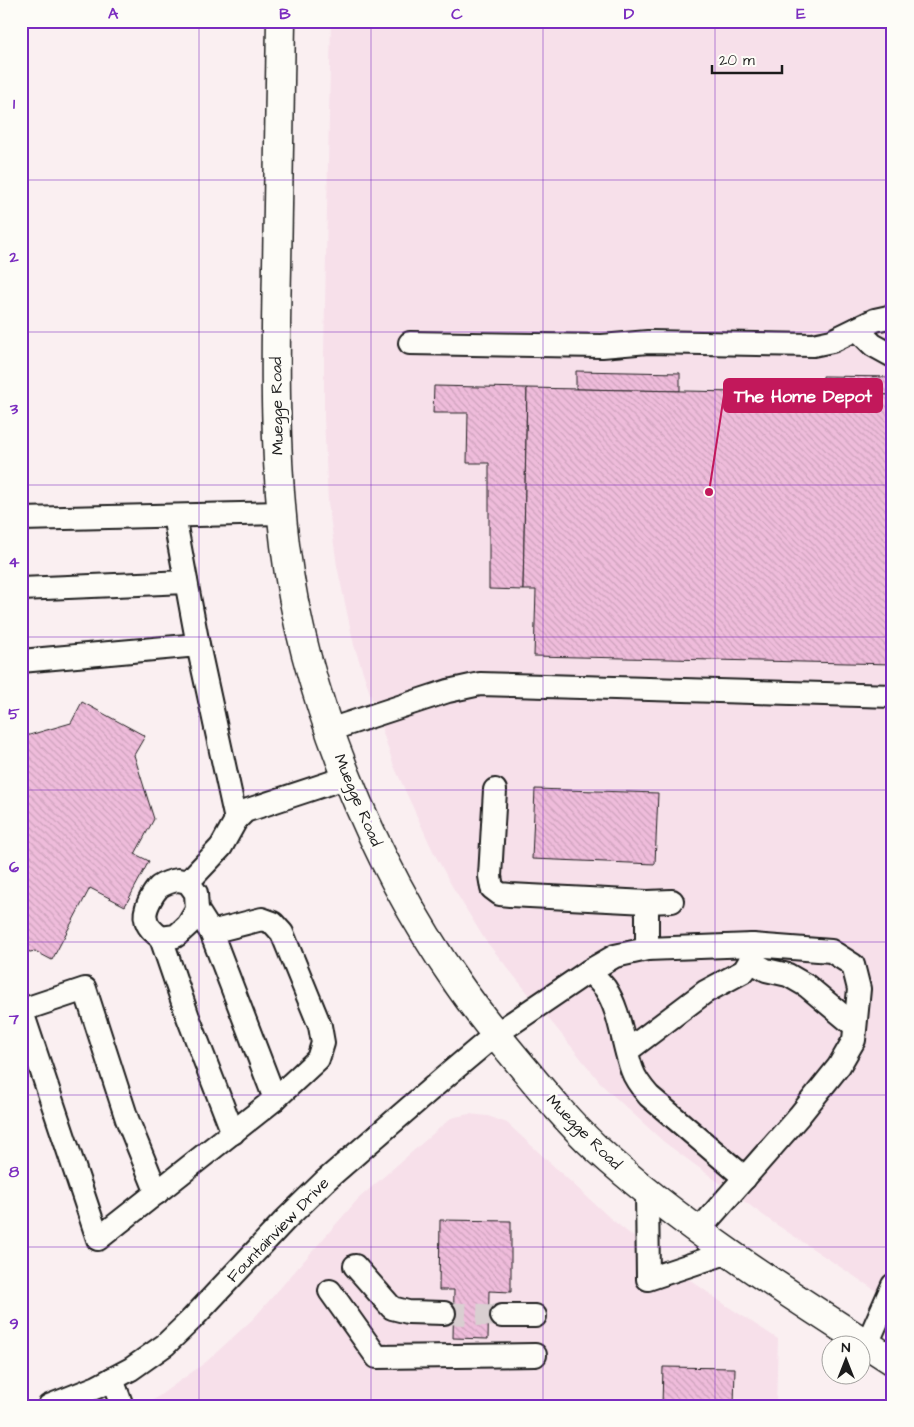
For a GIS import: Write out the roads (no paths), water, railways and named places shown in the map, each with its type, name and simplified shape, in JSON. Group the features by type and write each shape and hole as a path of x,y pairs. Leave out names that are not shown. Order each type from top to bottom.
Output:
{"main road":[{"name":"Muegge Road","path":"281,21 276,342 278,478 286,549 295,604 308,662 329,730 373,837 395,882 457,983 539,1087 594,1146 647,1191 709,1239 852,1334"},
{"name":"Muegge Road","path":"872,1347 893,1361"}],"street":[{"path":"410,343 602,346 648,342 813,345 832,341 875,320 893,316"},
{"path":"857,329 873,345 893,356"},
{"path":"21,520 282,513"},
{"path":"174,516 198,645 236,820"},
{"path":"21,590 186,582"},
{"path":"21,661 198,645"},
{"path":"329,730 441,694 480,684 893,696"},
{"path":"188,882 221,847 236,820 245,811 348,776"},
{"path":"495,790 490,884 500,894 647,902 672,901"},
{"path":"233,1133 188,1017 161,938 151,929 145,919 147,906 158,888 169,881 188,882 196,893 197,910 211,932 275,1099"},
{"path":"647,902 647,949"},
{"path":"161,938 176,936 188,925 197,910"},
{"path":"156,1193 128,1120 85,989 22,1010 98,1240 275,1099 318,1059 323,1043 320,1026 282,932 273,923 262,919 211,932"},
{"name":"Fountainview Drive","path":"49,1406 86,1399 165,1345 326,1180 496,1034 589,971 615,956 647,949 751,953 831,950 853,965 859,989 854,1040 839,1066 799,1116 699,1230"},
{"path":"626,1051 706,992 744,971 751,953 766,970 788,975 807,986 855,1026"},
{"path":"589,971 610,998 619,1021 632,1070 639,1083 649,1096 745,1178"},
{"path":"647,1191 648,1279 729,1252"},
{"path":"355,1266 392,1308 408,1312 444,1313"},
{"path":"871,1334 893,1285"},
{"path":"330,1292 377,1357 535,1355"},
{"path":"502,1316 535,1316"},
{"path":"112,1380 122,1406"}],"tunnel":[{"path":"444,1313 502,1316"}],"place":[{"name":"The Home Depot","path":"709,492"}]}
